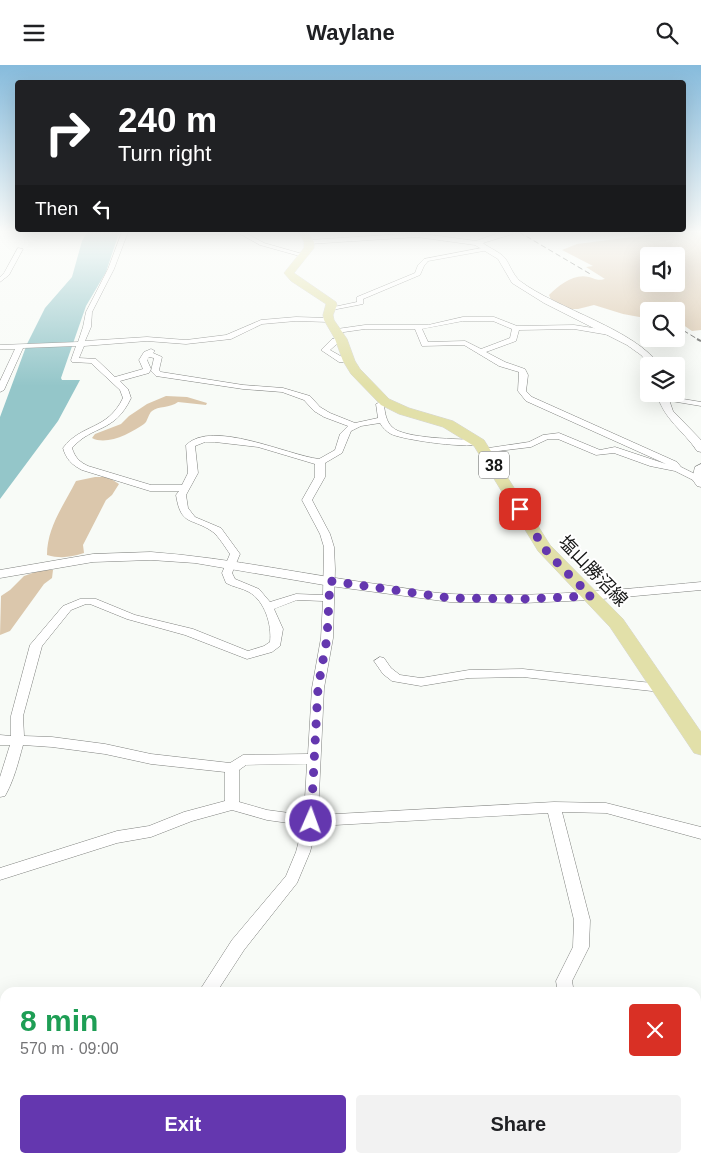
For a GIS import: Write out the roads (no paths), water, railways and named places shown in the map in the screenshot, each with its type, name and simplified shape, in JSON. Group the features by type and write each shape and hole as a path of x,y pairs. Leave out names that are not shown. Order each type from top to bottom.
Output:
{"main road":[{"name":"塩山勝沼線","path":"301,283 331,302 335,324 349,361 371,390 385,402 404,411 448,424 482,447 544,548 617,623 701,748"}],"street":[{"path":"104,283 90,312 87,327 75,360 93,361 124,389 127,398 116,417 102,427 72,441 67,448 69,456 85,468 150,487 183,488"},
{"path":"335,324 361,303 359,298 398,283"},
{"path":"519,283 547,301 609,333 648,357"},
{"path":"0,347 147,339 168,343 186,343 228,337 261,322 296,319 366,327 418,327 464,319 494,319 516,328 574,327 609,333"},
{"path":"418,327 426,344 462,342 502,364 522,371 524,375 522,391 529,399 624,440 674,464 678,469"},
{"path":"479,352 513,339 516,328"},
{"path":"0,390 20,346"},
{"path":"0,354 9,347"},
{"path":"114,380 146,371 143,360 150,352 158,357 155,371 159,374 236,386 283,390 307,398 317,409 327,415 356,426"},
{"path":"685,400 701,404"},
{"path":"0,792 8,775 18,740 17,716 36,645 67,608 73,604 84,601 98,603 131,617 188,632 247,655 268,649 276,643 277,629 268,607 258,592 230,581 227,573 235,554 217,530 192,519 182,509 181,495 183,488 193,473 190,445 197,440 234,440 258,445 305,460 320,462 339,451 342,436 346,431 356,426 383,420 380,405 385,402"},
{"path":"663,402 672,419 692,437 701,449"},
{"name":"38","path":"383,420 392,432 402,435 482,447"},
{"path":"482,447 531,445 546,437 559,436 599,453 615,450 652,464 678,469 699,481 701,467"},
{"path":"210,987 238,945 292,879 303,852 311,821 318,688 327,638 330,581 329,547 325,534 307,500 320,477 320,462"},
{"path":"0,574 62,562 123,556 195,559 450,598 523,599 591,596 701,585"},
{"path":"268,607 296,597 329,598"},
{"path":"380,661 386,671 396,678 407,681 421,682 469,674 523,673 661,688"},
{"path":"0,739 105,749 151,759 232,768 243,759 314,759"},
{"path":"232,768 232,805"},
{"path":"0,874 117,837 151,831 188,816 232,805 267,815 311,821 554,807 606,808 701,833"},
{"path":"554,807 582,920 581,947 564,981 565,987"}],"water":[{"path":"67,283 99,283 86,306 61,378 62,380 80,380 58,421 0,499 0,417 27,344 45,308"}],"railway":[{"path":"685,331 699,340"}]}
